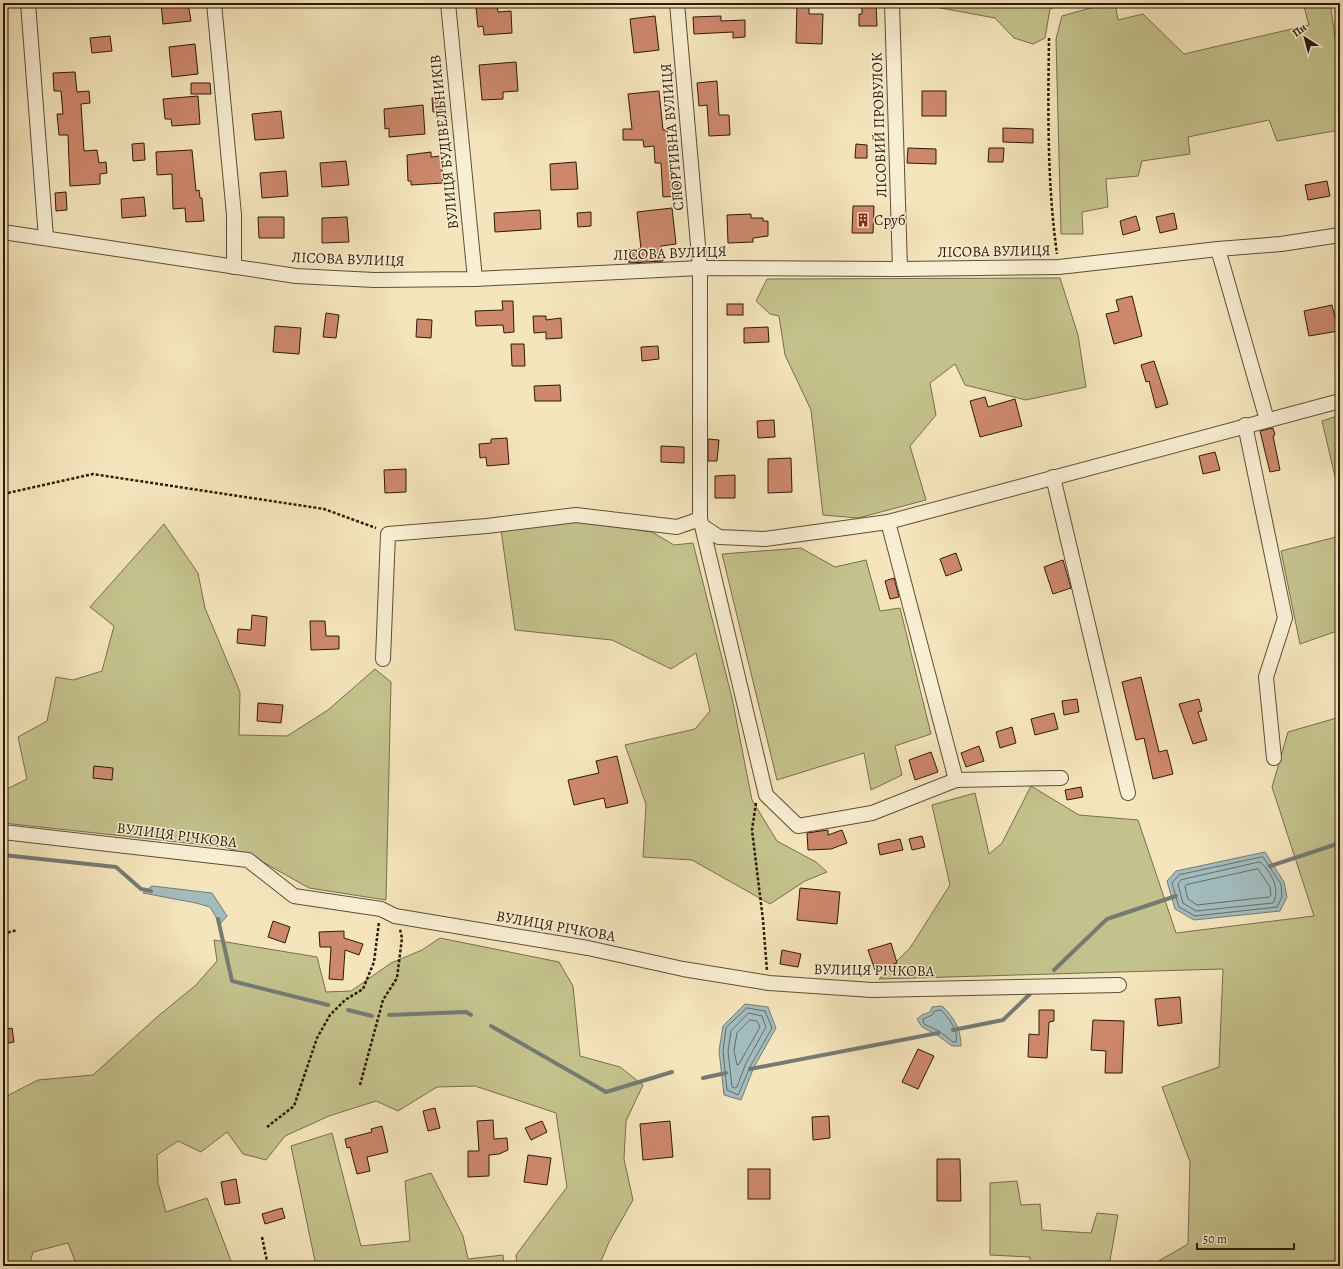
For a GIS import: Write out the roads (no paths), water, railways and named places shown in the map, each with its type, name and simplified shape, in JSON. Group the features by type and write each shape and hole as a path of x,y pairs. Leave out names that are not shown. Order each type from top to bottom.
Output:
{"street":[{"path":"28,3 46,238"},
{"path":"214,3 234,215 234,267"},
{"name":"ВУЛИЦЯ БУДІВЕЛЬНИКІВ","path":"448,3 475,279"},
{"name":"СПОРТИВНА ВУЛИЦЯ","path":"677,3 700,268 701,523 766,795 798,826 872,812 956,780"},
{"name":"ЛІСОВИЙ ПРОВУЛОК","path":"892,3 900,269"},
{"name":"ЛІСОВА ВУЛИЦЯ","path":"3,232 296,276 374,280 475,279 700,268 900,269 1059,267 1218,249 1281,244 1340,235"},
{"path":"1218,249 1267,420"},
{"path":"383,659 388,534 487,526 576,516 677,527 701,523 719,537 765,539 888,522 1340,401"},
{"path":"1245,426 1285,618 1266,676 1274,758"},
{"path":"1053,477 1128,793"},
{"path":"888,522 956,780 1061,778"},
{"name":"ВУЛИЦЯ РІЧКОВА","path":"3,832 248,860 294,896 381,909 395,916 588,948 683,969 768,984 872,990 1119,985"}],"water":[{"path":"1265,852 1284,882 1287,897 1280,911 1194,920 1175,909 1167,881 1176,871"},
{"path":"152,886 212,893 227,916 220,924 210,907 143,893"},
{"path":"745,1004 768,1007 776,1028 754,1067 741,1100 724,1095 719,1051 723,1026"},
{"path":"942,1006 956,1024 960,1035 961,1046 952,1046 937,1035 922,1027 917,1019 930,1012 932,1007"}],"waterway":[{"path":"1270,866 1340,843"},
{"path":"3,855 116,867 141,889 151,891"},
{"path":"1054,970 1107,919 1176,896"},
{"path":"218,919 232,981 328,1005"},
{"path":"953,1030 1003,1020 1033,991"},
{"path":"348,1010 372,1016"},
{"path":"389,1015 466,1012 471,1015"},
{"path":"491,1026 606,1092 672,1072"},
{"path":"750,1069 938,1033"},
{"path":"703,1078 726,1073"}],"place":[{"name":"Сруб","path":"863,220"}]}
